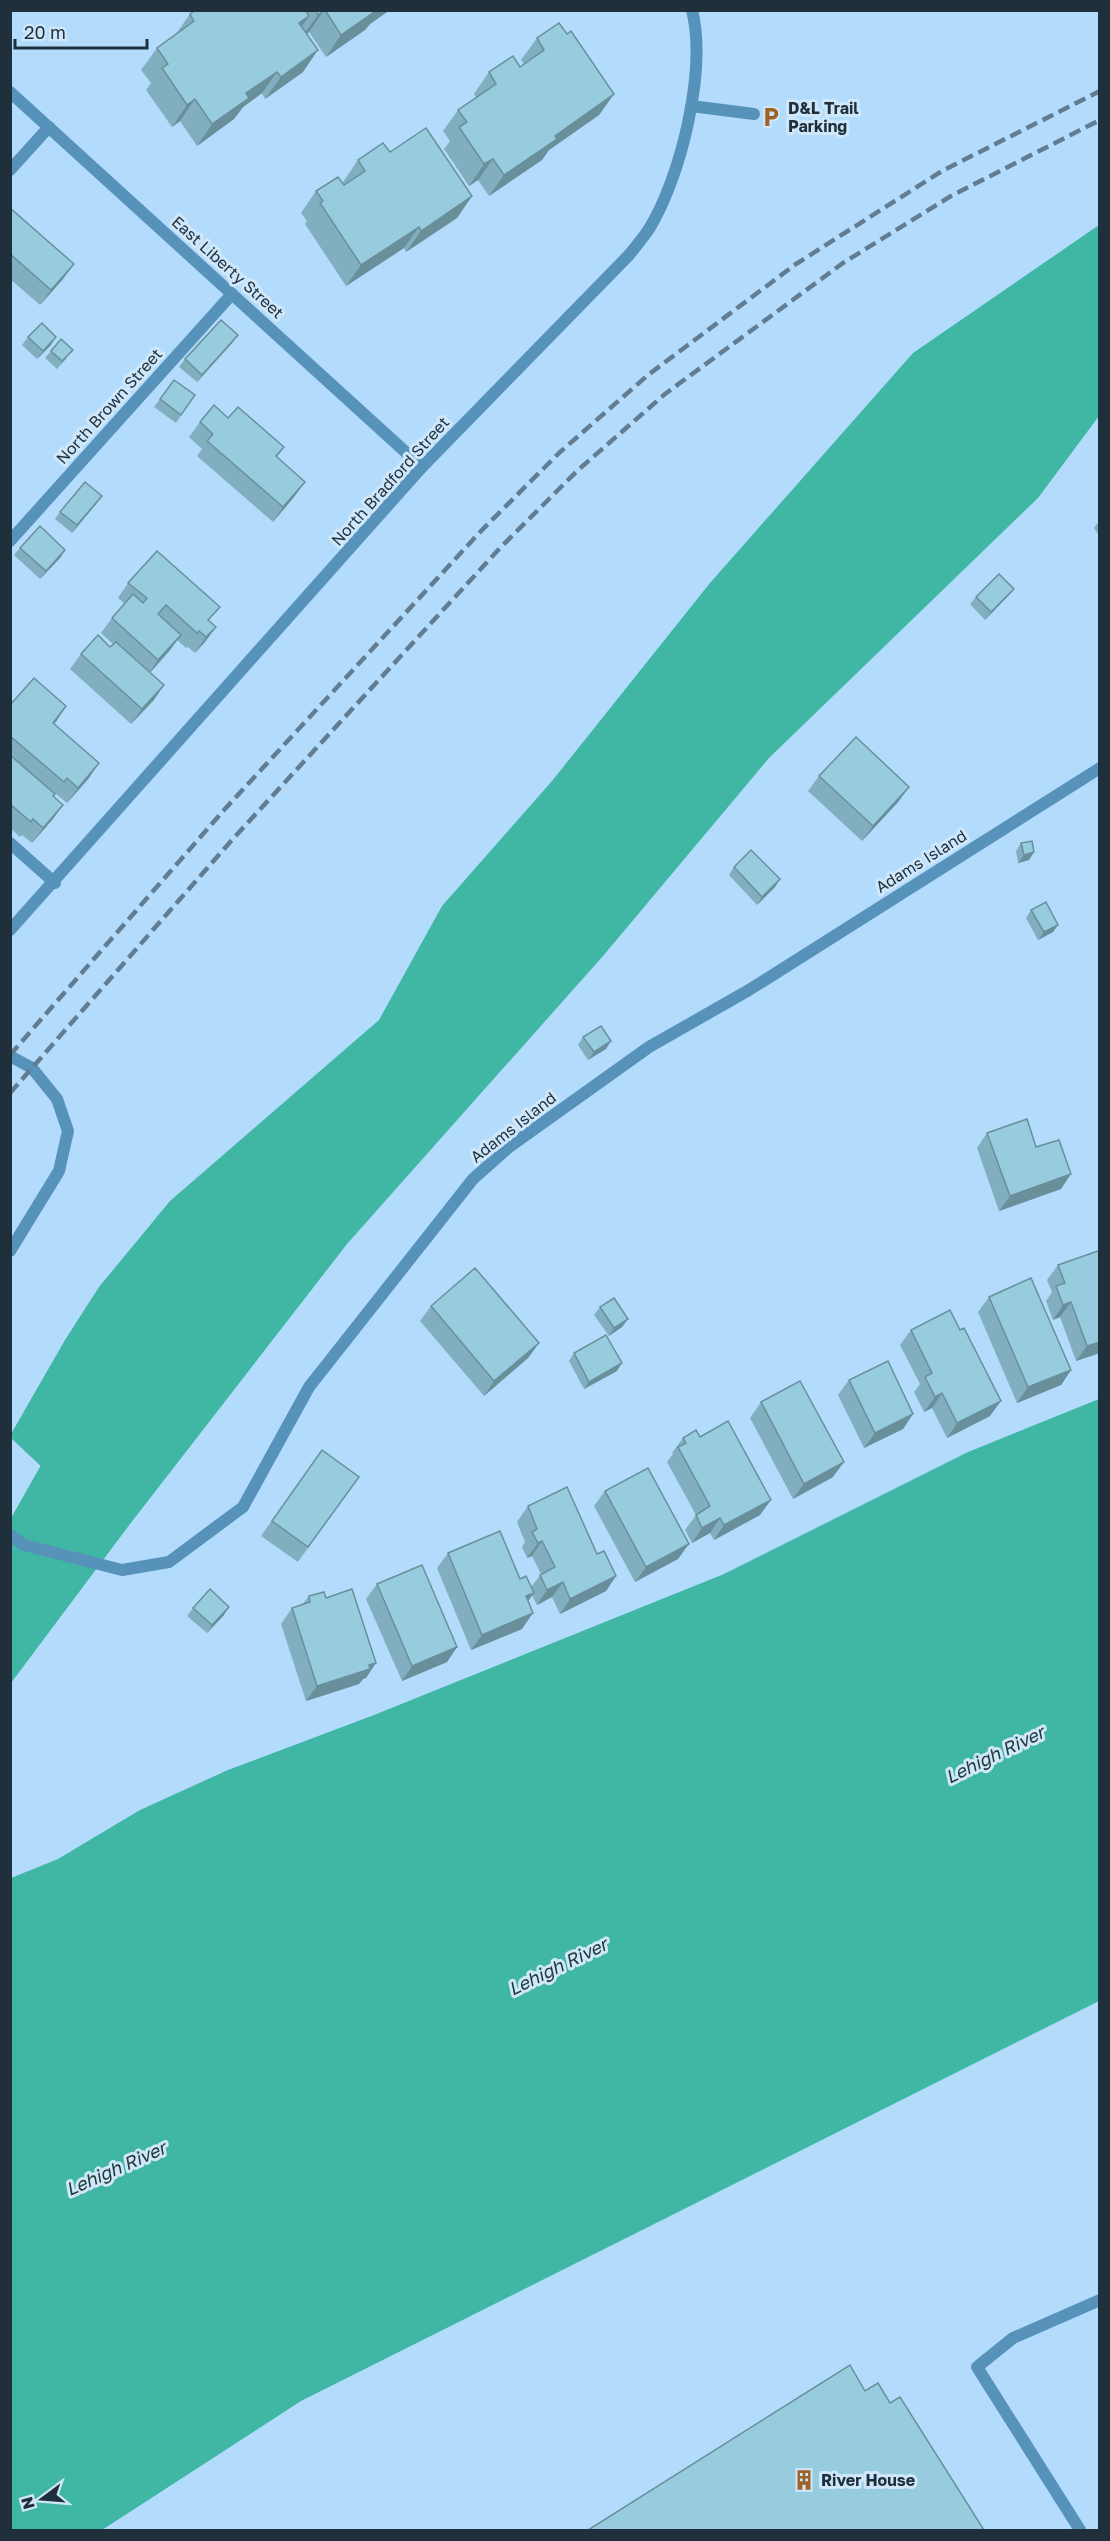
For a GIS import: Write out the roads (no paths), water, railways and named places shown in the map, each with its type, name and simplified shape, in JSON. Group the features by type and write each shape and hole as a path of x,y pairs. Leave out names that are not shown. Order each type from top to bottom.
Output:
{"street":[{"name":"North Bradford Street","path":"10,930 55,883 422,467 629,255 649,229 670,185 687,132 695,74 695,22 692,10"},
{"name":"East Liberty Street","path":"10,92 422,467"},
{"path":"691,106 754,114"},
{"path":"10,170 49,127"},
{"name":"North Brown Street","path":"10,541 231,294"},
{"name":"Adams Island","path":"10,1535 24,1545 122,1570 169,1562 243,1507 309,1387 473,1179 509,1147 649,1047 750,990 1100,768"},
{"path":"10,843 55,883"},
{"path":"10,1056 32,1068 57,1099 68,1131 59,1171 10,1251"},
{"path":"1080,2530 977,2367 1013,2338 1100,2300"}],"water":[{"path":"1099,225 1099,416 1038,498 769,758 603,956 347,1244 130,1524 11,1683 11,1576 81,1504 11,1438 11,1434 65,1340 99,1287 170,1201 379,1020 442,906 552,781 710,583 913,353"},
{"name":"Lehigh River","path":"1099,1399 1099,2001 301,2401 102,2530 11,2530 11,1878 58,1859 140,1810 228,1770 374,1715 724,1574 968,1452"}],"waterway":[{"path":"10,1601 95,1451 115,1396"}],"railway":[{"path":"10,1055 224,810 481,531 559,453 648,375 796,264 942,171 1100,91"},
{"path":"10,1093 231,841 500,548 577,471 665,394 843,263 951,196 1100,120"}],"place":[{"name":"D&L Trail Parking","path":"771,117"},
{"name":"River House","path":"804,2480"}]}
